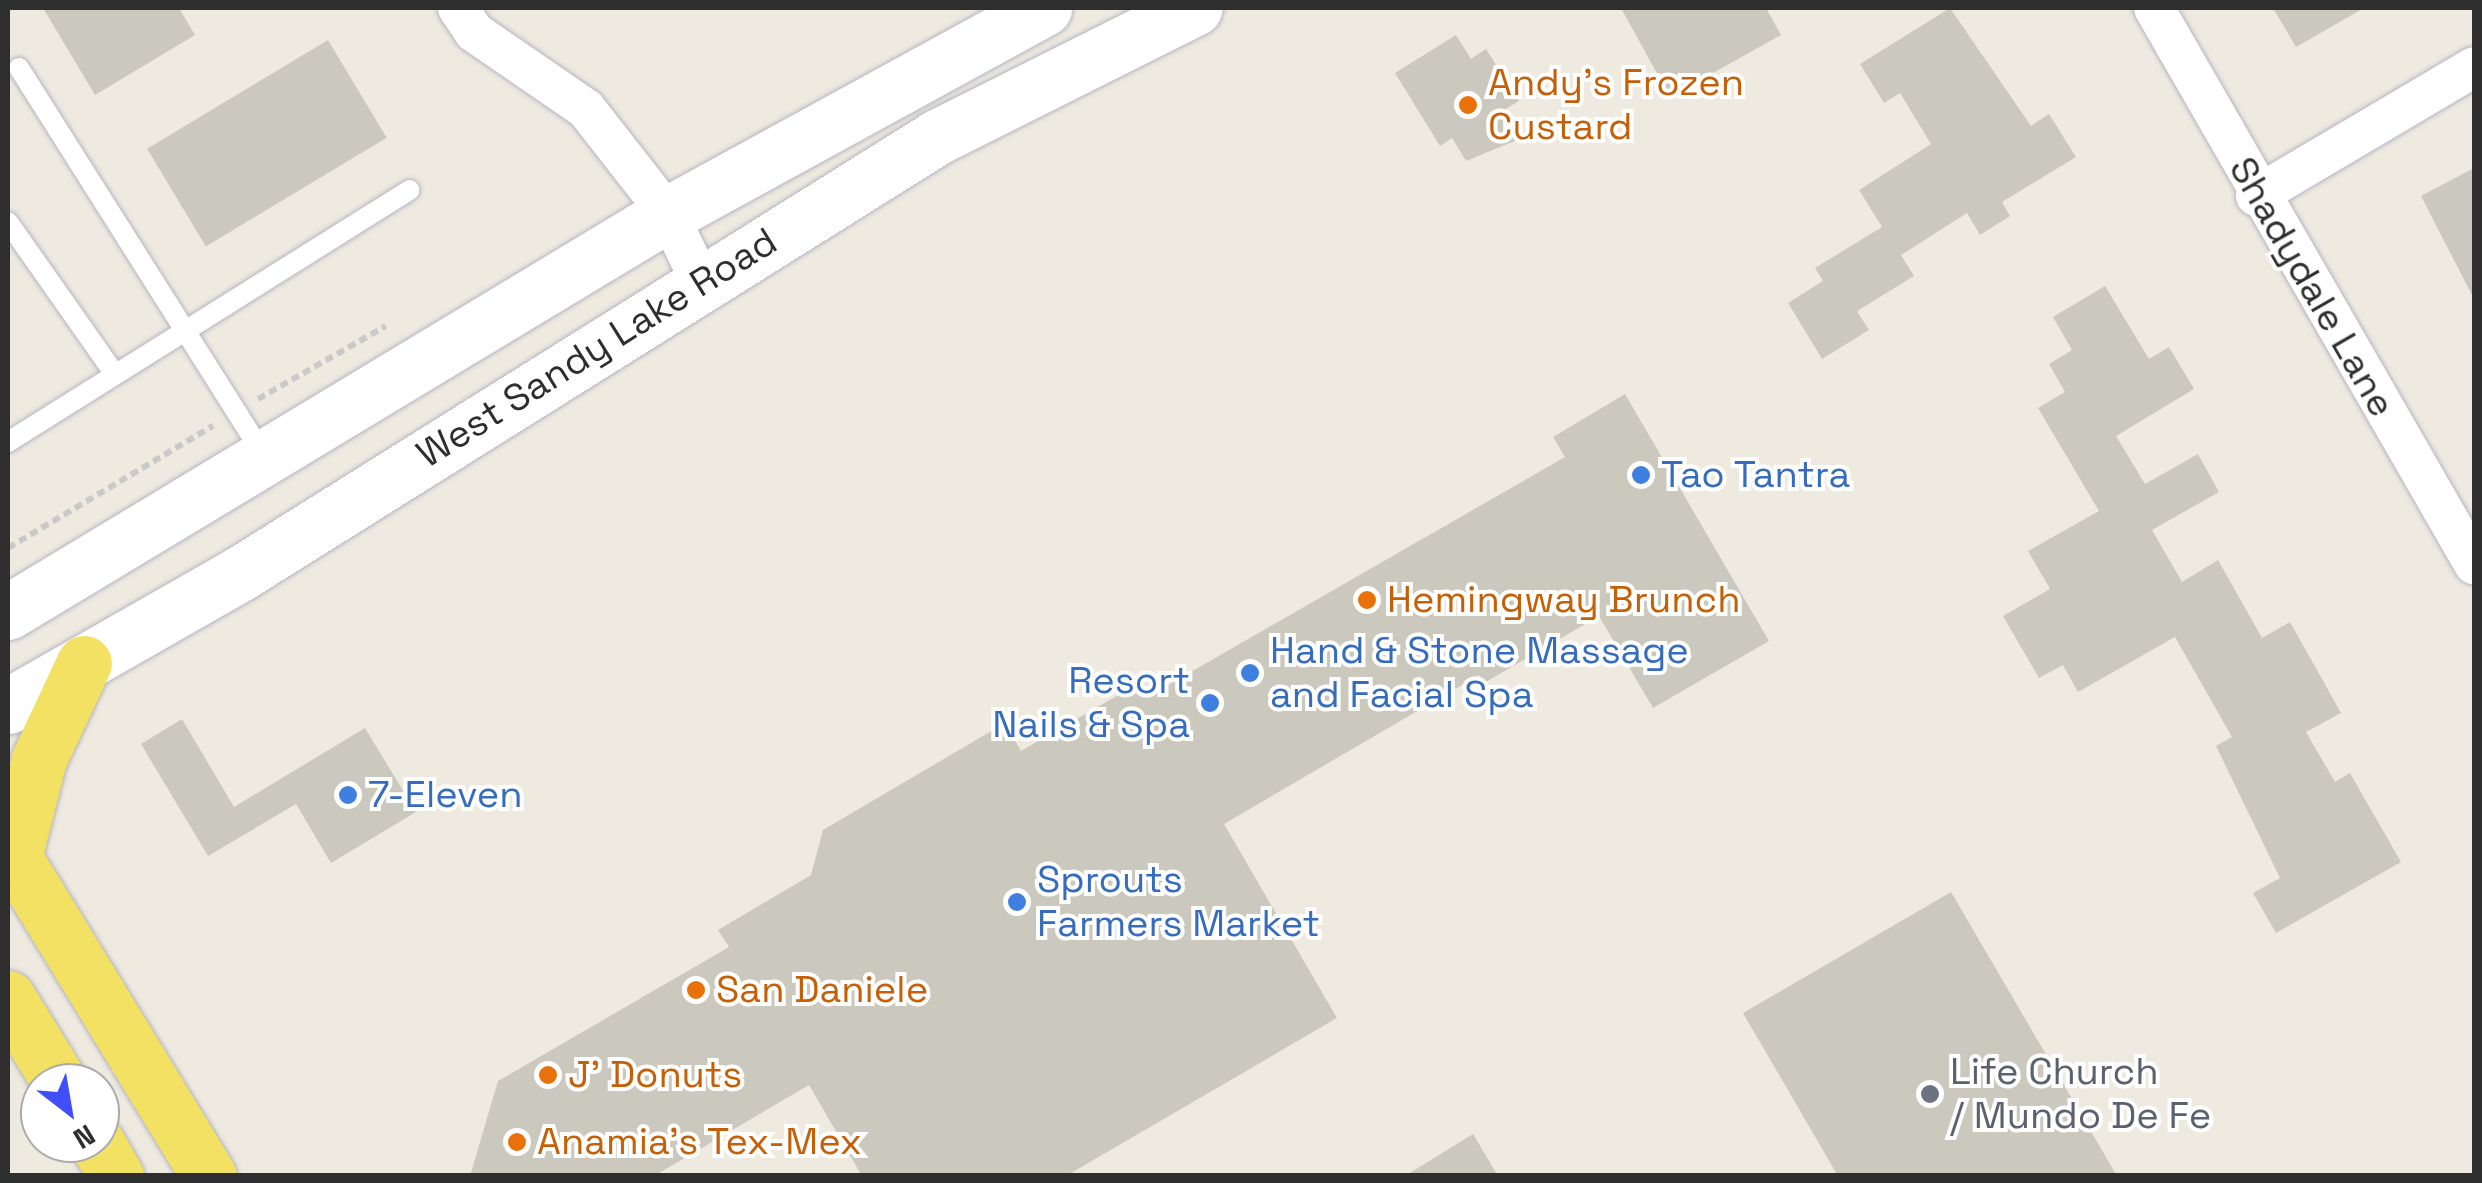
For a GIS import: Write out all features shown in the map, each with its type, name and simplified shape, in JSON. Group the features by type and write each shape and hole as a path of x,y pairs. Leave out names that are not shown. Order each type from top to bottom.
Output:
{"main road":[{"name":"West Sandy Lake Road","path":"8,612 668,214 1044,8"},
{"name":"West Sandy Lake Road","path":"8,706 241,573 937,137 1195,8"},
{"path":"84,662 38,760 11,853 210,1176"},
{"path":"8,998 48,1063"}],"street":[{"path":"458,8 474,32 586,109 668,214 701,282"},
{"name":"Shadydale Lane","path":"2154,8 2256,196 2474,564"},
{"path":"2256,196 2474,67"}],"lane":[{"path":"19,68 265,456"},
{"path":"8,442 183,327 410,190"},
{"path":"8,222 115,374"}],"building":[{"path":"43,8 179,8 195,35 95,95"},
{"path":"1621,8 1766,8 1781,35 1670,97"},
{"path":"1950,8 2031,126 2049,114 2076,157 2002,202 2010,216 1980,235 1967,213 1901,255 1914,276 1857,311 1869,330 1822,359 1788,303 1823,281 1815,268 1882,227 1859,190 1931,144 1900,93 1884,103 1860,64"},
{"path":"2273,8 2364,8 2296,47"},
{"path":"1456,35 1471,59 1486,49 1519,101 1504,110 1522,138 1466,161 1452,138 1440,146 1395,73"},
{"path":"328,40 387,138 206,246 147,149"},
{"path":"2474,168 2474,299 2421,196"},
{"path":"2105,286 2149,359 2169,347 2194,389 2116,436 2145,484 2198,454 2219,492 2152,530 2182,582 2218,560 2262,638 2290,622 2341,713 2306,732 2335,782 2350,773 2401,862 2276,933 2253,893 2280,878 2216,746 2232,737 2175,637 2078,692 2063,665 2039,678 2003,616 2050,589 2028,551 2099,511 2038,408 2065,392 2049,364 2072,350 2053,317"},
{"path":"1625,394 1769,641 1653,708 1599,616 1484,683 1479,675 1224,824 1337,1018 1066,1176 862,1176 809,1085 654,1176 470,1176 498,1081 729,947 718,930 811,875 823,830 1005,723 1021,751 1141,682 1149,696 1565,457 1553,437"},
{"path":"182,719 234,807 365,728 416,812 331,863 296,804 208,856 141,744"},
{"name":"Life Church / Mundo De Fe","path":"1951,892 2117,1176 1838,1176 1743,1013"},
{"path":"1473,1134 1498,1176 1405,1176"}],"place":[{"name":"Andy's Frozen Custard","path":"1468,105"},
{"name":"Tao Tantra","path":"1641,475"},
{"name":"Hemingway Brunch","path":"1367,600"},
{"name":"Hand & Stone Massage and Facial Spa","path":"1250,673"},
{"name":"Resort Nails & Spa","path":"1210,703"},
{"name":"7-Eleven","path":"348,795"},
{"name":"Sprouts Farmers Market","path":"1017,902"},
{"name":"San Daniele","path":"696,990"},
{"name":"J' Donuts","path":"548,1075"},
{"name":"Life Church / Mundo De Fe","path":"1930,1094"},
{"name":"Anamia's Tex-Mex","path":"517,1142"}]}
